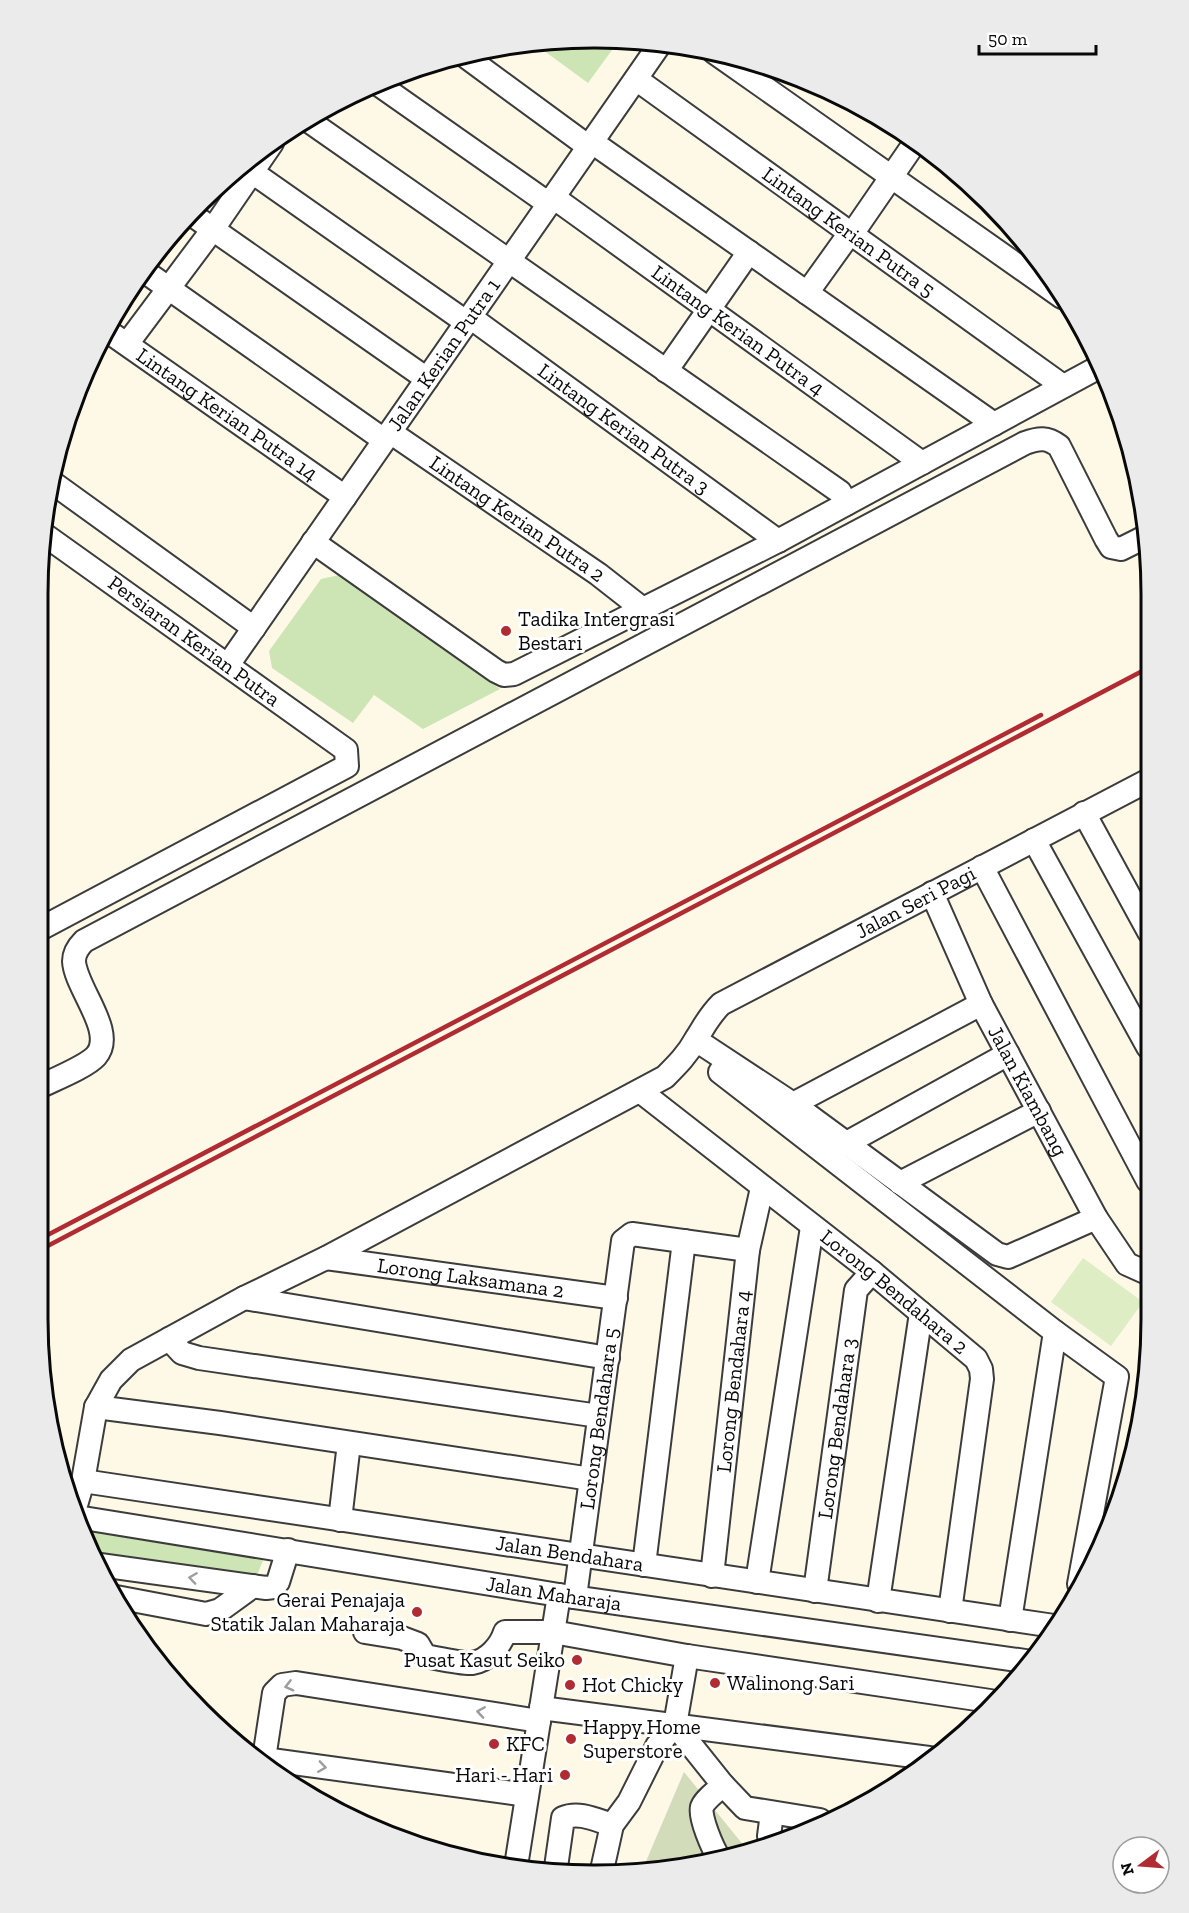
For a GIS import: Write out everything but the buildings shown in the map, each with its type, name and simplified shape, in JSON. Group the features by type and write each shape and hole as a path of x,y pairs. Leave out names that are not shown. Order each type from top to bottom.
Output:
{"street":[{"name":"Jalan Kerian Putra 1","path":"228,665 655,52"},
{"path":"474,62 994,424"},
{"path":"735,67 1044,285"},
{"name":"Lintang Kerian Putra 5","path":"636,79 1063,386"},
{"name":"Lintang Kerian Putra 4","path":"386,90 709,310 922,463"},
{"path":"315,125 840,492 846,504"},
{"path":"807,293 910,149"},
{"name":"Lintang Kerian Putra 3","path":"250,171 468,320 778,541"},
{"path":"127,344 213,229 242,177"},
{"path":"198,219 427,379"},
{"path":"666,371 749,252"},
{"name":"Lintang Kerian Putra 2","path":"151,276 387,436 598,574 644,610"},
{"name":"Lintang Kerian Putra 14","path":"114,335 345,497"},
{"path":"313,542 496,671 504,675 514,674 778,541 1093,370"},
{"path":"48,1082 96,1056 102,1041 99,1024 76,971 74,960 76,950 84,941 1025,443 1037,439 1050,439 1059,446 1111,547 1121,549 1138,541"},
{"path":"59,487 254,628"},
{"name":"Persiaran Kerian Putra","path":"48,925 347,766 346,750 51,540"},
{"name":"Jalan Seri Pagi","path":"78,1497 96,1407 111,1380 131,1360 244,1298 326,1258 665,1077 681,1061 693,1044 708,1016 721,1004 1084,813 1141,785"},
{"path":"1084,813 1141,917"},
{"path":"1034,840 1141,1034"},
{"path":"982,867 1141,1168"},
{"name":"Jalan Kiambang","path":"932,893 981,1004 1096,1218 1127,1264 1141,1270"},
{"path":"793,1104 981,1004"},
{"path":"693,1044 793,1104 997,1254 1008,1257 1096,1218"},
{"path":"693,1044 1055,1332 1117,1377 1083,1565"},
{"path":"845,1144 1008,1054"},
{"name":"Lorong Bendahara 2","path":"640,1091 872,1272 976,1359 981,1369 982,1379 950,1611"},
{"path":"900,1184 1039,1111"},
{"name":"Lorong Bendahara 4","path":"712,1576 748,1250 762,1188"},
{"path":"758,1582 812,1227"},
{"name":"Lorong Bendahara 5","path":"517,1859 553,1632 580,1556 623,1241 632,1234 684,1241"},
{"path":"644,1565 684,1241 748,1250"},
{"name":"Lorong Laksamana 2","path":"326,1258 616,1298"},
{"name":"Lorong Bendahara 3","path":"815,1591 856,1290 872,1272"},
{"path":"244,1298 608,1358"},
{"path":"879,1600 921,1313"},
{"path":"1010,1620 1055,1332"},
{"path":"170,1339 182,1353 199,1358 599,1416"},
{"path":"96,1407 220,1423 591,1479"},
{"path":"340,1520 349,1443"},
{"name":"Jalan Bendahara","path":"83,1481 1047,1625"},
{"name":"Jalan Maharaja","path":"86,1518 567,1596 1020,1660"},
{"path":"107,1566 274,1587 278,1582 288,1550"},
{"path":"125,1599 206,1614 220,1610 253,1586"},
{"path":"365,1632 402,1638 418,1644 425,1656 473,1663 490,1654 501,1644 505,1632 553,1632 687,1656 985,1700"},
{"path":"603,1865 612,1825 629,1802 657,1746 675,1725 687,1656"},
{"path":"264,1754 274,1693 282,1685 296,1683 540,1714 675,1725 920,1757"},
{"path":"675,1725 744,1808 813,1819"},
{"path":"279,1764 527,1796"},
{"path":"716,1851 707,1831 702,1806 723,1785"},
{"path":"769,1836 772,1813"},
{"path":"556,1864 563,1818 575,1815 586,1816 612,1825"}],"green space":[{"path":"613,49 588,83 544,51"},
{"path":"339,575 500,689 423,729 374,695 353,723 272,668 269,651 321,579"},
{"path":"1083,1258 1141,1301 1141,1305 1111,1346 1051,1302"},
{"path":"91,1531 265,1555 258,1573 248,1578 102,1555"},
{"path":"684,1772 743,1844 701,1854 646,1862"}],"railway":[{"path":"48,1246 1141,672"},
{"path":"48,1235 1041,715"}],"place":[{"name":"Tadika Intergrasi Bestari","path":"506,631"},
{"name":"Gerai Penajaja Statik Jalan Maharaja","path":"417,1612"},
{"name":"Pusat Kasut Seiko","path":"577,1660"},
{"name":"Walinong Sari","path":"715,1683"},
{"name":"Hot Chicky","path":"570,1685"},
{"name":"Happy Home Superstore","path":"571,1739"},
{"name":"KFC","path":"494,1744"},
{"name":"Hari - Hari","path":"565,1775"}]}
